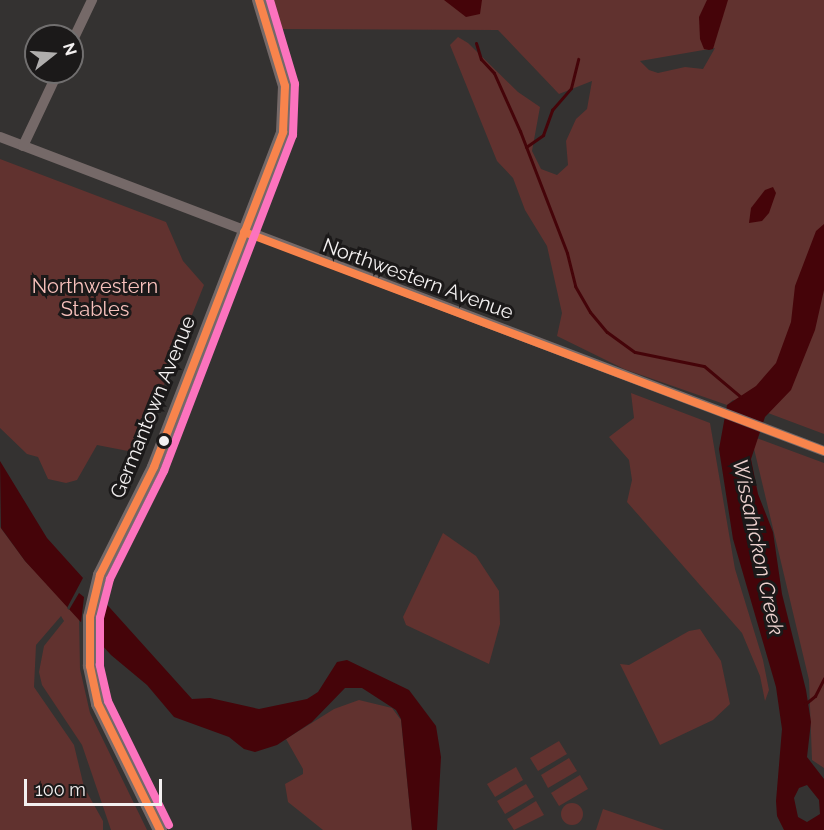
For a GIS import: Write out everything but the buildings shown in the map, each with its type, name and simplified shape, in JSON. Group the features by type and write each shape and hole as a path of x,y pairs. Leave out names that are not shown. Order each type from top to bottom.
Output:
{"main road":[{"name":"Germantown Avenue","path":"160,830 106,723 90,666 89,633 96,587 154,467 279,141 286,113 283,77 259,0"}],"street":[{"path":"81,24 92,0"},
{"path":"23,146 52,84"},
{"name":"Northwestern Avenue","path":"0,137 244,232 824,451"}],"green space":[{"path":"269,0 824,0 824,434 733,400 727,405 624,369 557,336 562,313 547,246 525,210 513,178 497,161 450,45 458,37 468,43 518,92 540,107 532,151 541,169 557,175 568,165 566,141 576,119 587,109 592,81 559,94 498,30 279,29","holes":["715,48 703,69 685,67 658,73 649,70 640,61"]},
{"name":"Northwestern Stables","path":"0,159 166,222 183,261 204,285 141,442 137,441 133,452 97,445 77,480 66,483 48,479 38,457 27,454 0,428"},
{"path":"631,393 710,423 735,569 763,660 769,690 765,701 760,676 742,633 627,502 632,480 629,460 609,437 634,418"},
{"path":"751,436 824,463 824,768 812,760 809,680"},
{"path":"0,527 25,561 79,616 80,669 90,713 147,830 111,830 82,745 42,685 39,672 44,646 64,621 61,616 36,645 34,687 74,745 84,787 103,821 103,830 0,830"},
{"path":"443,533 476,556 499,591 500,624 489,664 406,625 403,617"},
{"path":"700,629 721,661 730,704 713,720 660,745 620,664 629,665 689,631"},
{"path":"359,700 392,708 401,720 412,830 323,830 288,802 285,784 303,774 303,769 286,739 334,709"},
{"path":"559,741 567,754 538,771 530,758"},
{"path":"569,758 577,771 548,788 541,775"},
{"path":"516,767 523,780 495,797 487,784"},
{"path":"580,775 588,789 559,806 551,793"},
{"path":"526,784 534,797 505,814 497,801"},
{"path":"536,801 544,815 514,830 507,819"},
{"path":"572,803 580,806 583,814 580,822 572,825 564,822 561,814 564,806"},
{"path":"603,809 664,830 596,830"}],"water":[{"path":"444,0 482,0 480,14 466,17"},
{"path":"707,0 728,0 713,49 709,50 704,49 700,39 699,17"},
{"path":"773,187 776,193 769,213 762,221 749,223 751,208 765,190"},
{"name":"Wissahickon Creek","path":"824,224 824,290 815,330 791,390 765,417 751,459 758,494 773,532 782,594 806,690 811,722 807,757 824,779 824,830 784,830 777,816 776,801 782,729 776,687 733,539 719,449 727,405 756,386 776,363 791,322 795,286 816,231","holes":["807,785 819,800 820,814 807,822 798,817 794,798 799,788"]},
{"path":"0,461 47,538 192,699 210,698 259,709 307,699 318,692 337,662 347,660 409,690 436,726 441,757 437,830 412,830 401,719 396,710 362,688 345,688 312,722 277,745 255,752 244,749 229,737 174,717 147,685 111,655 25,561 1,528"}],"pier":[{"path":"84,576 104,600 100,647 81,623 84,597 79,593 69,610 67,608"}],"waterway":[{"path":"476,43 481,59 494,73 520,131 567,253 575,286 590,312 607,332 635,352 704,366 741,397"},
{"path":"526,147 543,135 552,110 571,88 578,59"},
{"path":"805,704 815,696 824,678"}],"transit line":[{"path":"160,830 98,704 90,666 90,617 100,575 154,467 283,132 285,86 259,0"},
{"path":"169,825 108,701 100,665 100,618 110,579 164,471 293,135 295,84 270,0"},
{"path":"244,232 824,451"}]}
